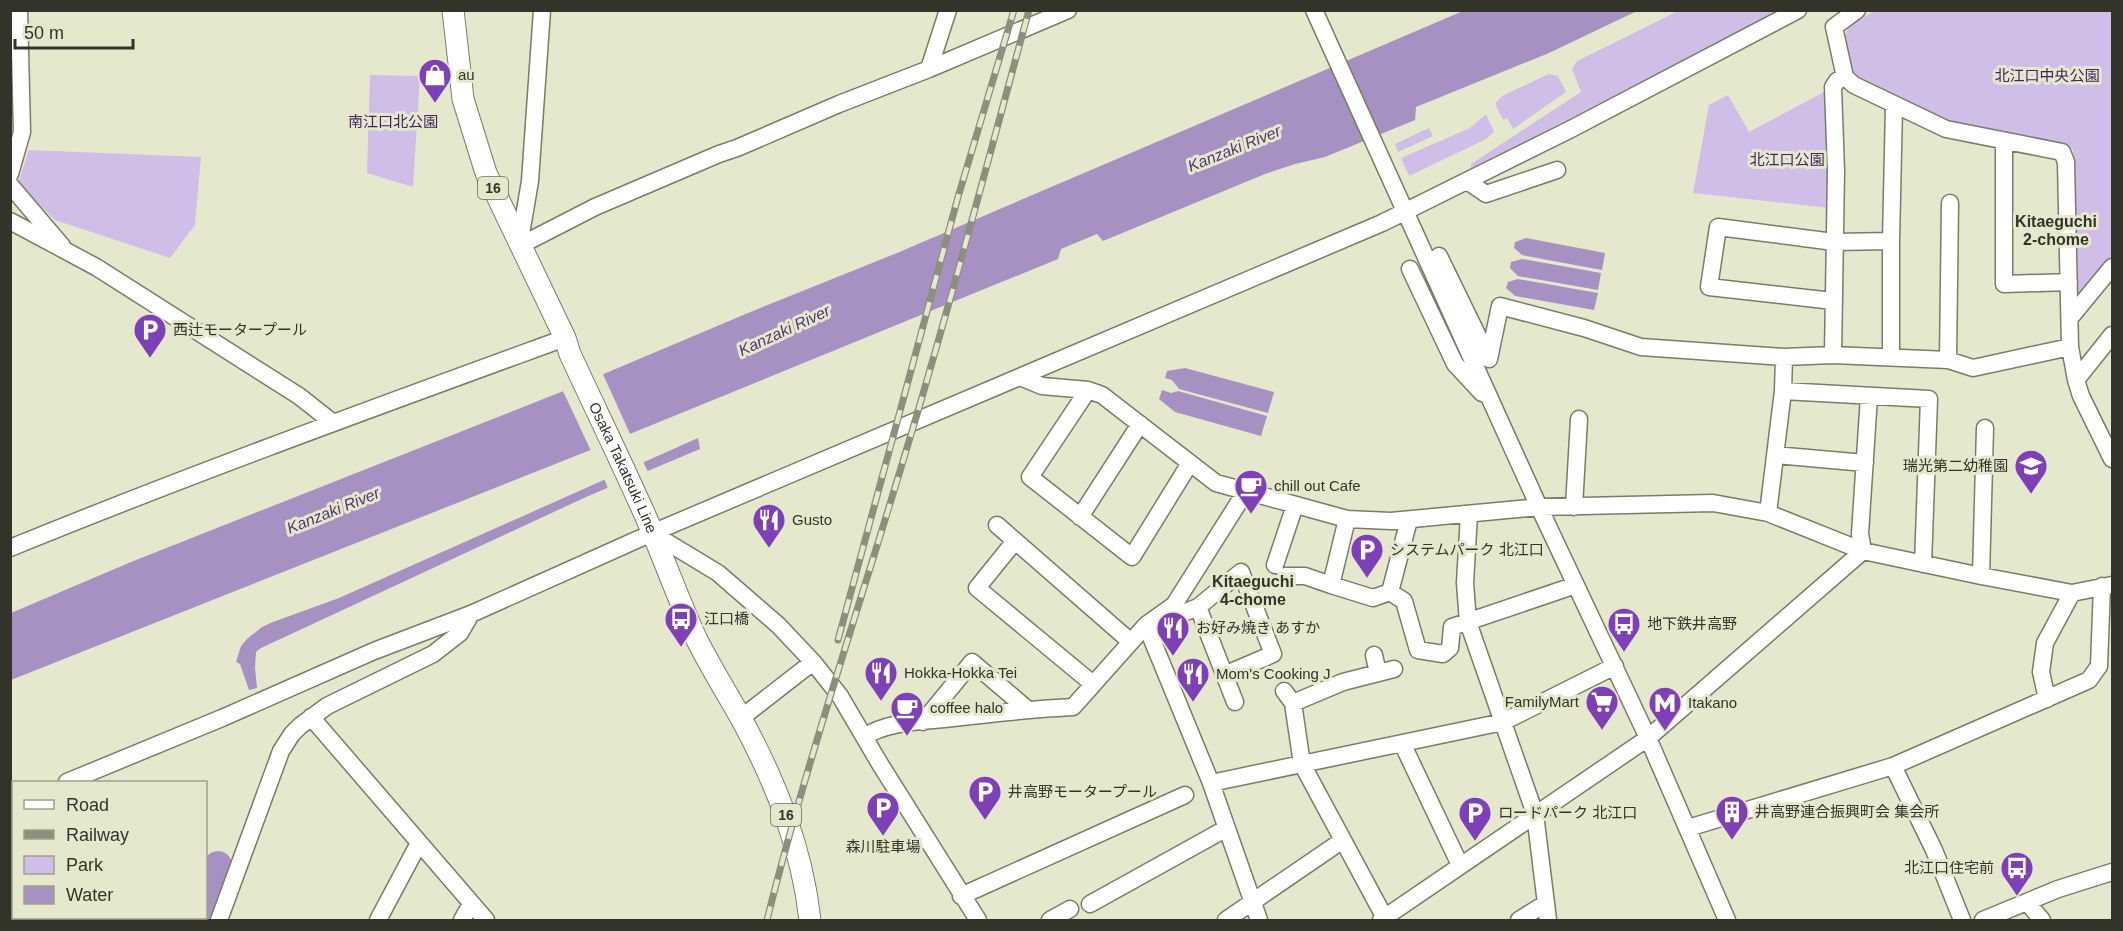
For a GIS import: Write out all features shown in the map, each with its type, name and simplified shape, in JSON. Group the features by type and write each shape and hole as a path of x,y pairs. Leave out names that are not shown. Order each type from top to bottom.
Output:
{"main road":[{"name":"Osaka Takatsuki Line","path":"453,10 463,99 486,173 649,524 697,640 741,718 779,796 804,878 810,921"}],"street":[{"path":"10,174 22,132 19,10"},
{"path":"519,246 530,181 542,10"},
{"path":"929,69 948,10"},
{"path":"519,246 595,207 1068,10"},
{"path":"72,781 374,651 471,614 649,524 1020,377 1401,204 1467,181 1798,10"},
{"path":"1857,10 1834,27 1845,77 1854,85 1946,129 2062,152 2066,162 2070,347 2081,396 2112,459"},
{"path":"1315,12 1539,507 1648,738 1727,921"},
{"path":"1833,355 1836,171 1833,87 1837,81 1845,77"},
{"path":"1891,357 1894,105"},
{"path":"2004,142 2004,284 2069,282"},
{"path":"1467,181 1486,194 1557,170"},
{"path":"10,185 68,253"},
{"path":"1948,360 1950,203"},
{"path":"10,221 96,267 299,396 332,422"},
{"path":"1833,300 1709,287 1718,227 1834,242 1891,241"},
{"path":"1439,256 1489,359"},
{"path":"2070,318 2112,267"},
{"path":"1410,269 1455,364 1491,402"},
{"path":"1491,402 1489,359 1500,306 1584,328 1641,347 1784,357 1833,355 1948,360 1973,368 2070,347"},
{"path":"2076,380 2112,335"},
{"path":"10,548 332,422 567,346"},
{"path":"1768,513 1783,391 1784,357"},
{"path":"1020,377 1042,386 1088,390 1102,395 1216,483 1347,519 1391,521 1539,507 1713,503 1768,513 1863,551 1923,564 2072,592 2107,586 2099,666 2089,680 1893,766 1688,828"},
{"path":"1088,390 1030,477 1132,557 1190,464"},
{"path":"1783,391 1929,399 1923,564"},
{"path":"1863,551 1860,534 1869,396"},
{"path":"1574,507 1579,419"},
{"path":"1080,517 1140,424"},
{"path":"1981,576 1986,428"},
{"path":"1776,455 1865,463"},
{"path":"864,737 877,728 1027,710 1073,707 1146,625 1174,605 1246,491"},
{"path":"1295,505 1280,571 1305,576 1373,598 1390,592"},
{"path":"1469,514 1465,583 1468,622 1535,814 1548,921"},
{"path":"1331,585 1347,519"},
{"path":"1390,592 1409,520"},
{"path":"649,524 718,573 778,625 813,662 840,696 978,921"},
{"path":"998,525 1131,642"},
{"path":"1015,541 977,588 1093,684"},
{"path":"1374,656 1386,671 1289,697 1302,764 1384,920 1460,865 1648,738 1863,551"},
{"path":"1146,625 1168,620 1198,607 1241,573 1273,654 1224,675"},
{"path":"1390,592 1404,601 1418,650 1443,654 1450,648 1452,627 1576,585"},
{"path":"2047,699 2041,672 2045,643 2072,592"},
{"path":"1198,607 1235,702"},
{"path":"219,921 280,751 292,734 327,706 433,654 460,633 471,614"},
{"path":"1146,625 1212,783 1259,921"},
{"path":"741,718 813,662"},
{"path":"923,722 972,662 1027,710"},
{"path":"1212,783 1503,722 1614,666"},
{"path":"311,717 486,921"},
{"path":"1402,743 1460,865"},
{"path":"1893,766 1935,850 1962,921"},
{"path":"962,896 1185,795"},
{"path":"1090,904 1227,828"},
{"path":"1226,921 1343,840"},
{"path":"378,921 418,843"},
{"path":"1983,921 2058,889 2112,872"},
{"path":"2027,902 2042,921"},
{"path":"1519,921 1546,903"},
{"path":"462,921 471,904"},
{"path":"1050,921 1070,909"}],"green space":[{"path":"1678,11 1779,11 1471,168 1471,164 1581,92 1572,69 1577,61"},
{"name":"北江口中央公園","path":"1874,11 2112,11 2112,259 2083,296 2077,294 2073,149 1948,121 1852,75 1844,39 1849,26"},
{"path":"1549,74 1558,76 1566,92 1513,129 1507,118 1503,120 1495,104 1502,96"},
{"name":"南江口北公園","path":"370,75 420,76 413,187 367,173"},
{"name":"北江口公園","path":"1828,90 1830,208 1693,193 1709,105 1728,95 1749,132"},
{"path":"1486,114 1494,132 1486,139 1409,176 1401,158 1470,128"},
{"path":"1429,128 1433,136 1398,152 1395,144"},
{"path":"29,150 201,157 195,225 170,258 55,220 18,183"}],"water":[{"name":"Kanzaki River","path":"1463,11 1637,11 1549,53 1416,107 1415,120 1325,157 1265,174 1103,241 1097,234 1061,249 1058,259 593,449 11,680 11,613 131,562 561,392 897,253"},
{"path":"1526,238 1605,253 1602,270 1522,255 1514,248 1515,242"},
{"path":"1522,259 1601,273 1598,290 1518,276 1510,268 1511,262"},
{"path":"1518,279 1598,293 1594,310 1515,296 1506,288 1508,282"},
{"path":"1185,368 1274,392 1268,413 1179,389 1172,380 1165,378 1167,371"},
{"path":"1162,390 1171,393 1178,391 1267,416 1261,436 1175,412 1159,399"},
{"path":"698,438 700,449 586,497 261,648 256,652 257,688 249,690 240,664 236,662 241,646 262,627 339,598"}],"pier":[{"path":"602,372 631,436 592,453 562,389"},
{"path":"642,459 649,474 609,491 603,476"}],"waterway":[{"path":"207,903 218,865"}],"railway":[{"path":"838,640 958,197 1014,10"},
{"path":"767,920 804,783 942,328 1029,10"}],"place":[{"name":"au","path":"435,104"},
{"name":"西辻モータープール","path":"150,359"},
{"name":"瑞光第二幼稚園","path":"2031,495"},
{"name":"chill out Cafe","path":"1251,515"},
{"name":"Gusto","path":"769,549"},
{"name":"システムパーク 北江口","path":"1367,579"},
{"name":"江口橋","path":"681,648"},
{"name":"地下鉄井高野","path":"1624,653"},
{"name":"お好み焼き あすか","path":"1173,657"},
{"name":"Hokka-Hokka Tei","path":"881,702"},
{"name":"Mom's Cooking J","path":"1193,703"},
{"name":"FamilyMart","path":"1602,731"},
{"name":"Itakano","path":"1665,732"},
{"name":"coffee halo","path":"907,737"},
{"name":"井高野モータープール","path":"985,821"},
{"name":"森川駐車場","path":"883,837"},
{"name":"井高野連合振興町会 集会所","path":"1732,841"},
{"name":"ロードパーク 北江口","path":"1475,842"},
{"name":"北江口住宅前","path":"2017,897"}],"district":[{"name":"Kitaeguchi 2-chome","path":"2056,230"},
{"name":"Kitaeguchi 4-chome","path":"1253,590"}]}
